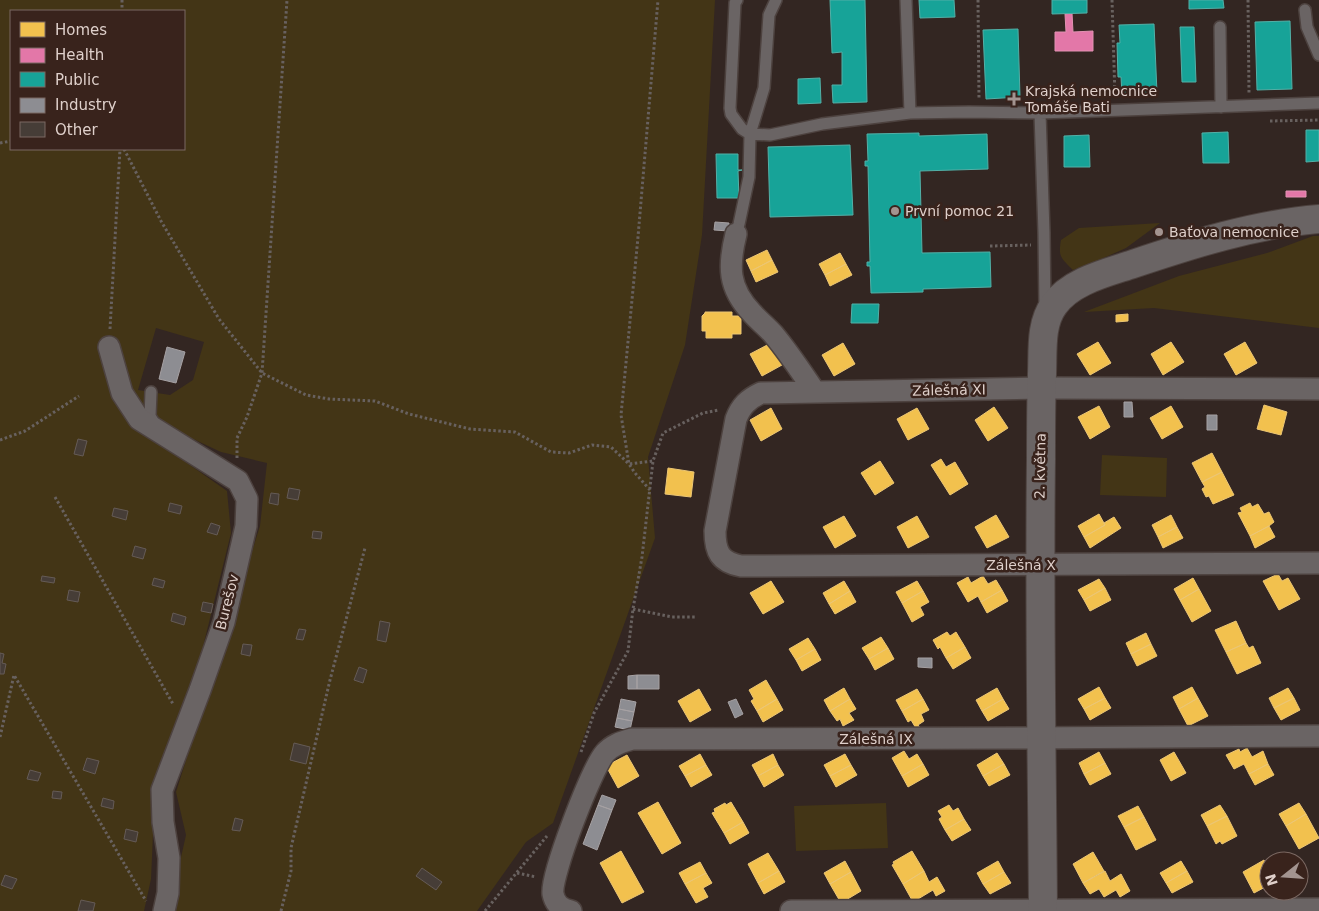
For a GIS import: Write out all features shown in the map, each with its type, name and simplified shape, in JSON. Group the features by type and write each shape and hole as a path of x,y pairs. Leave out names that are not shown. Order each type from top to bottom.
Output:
{"street":[{"name":"2. května","path":"1043,911 1039,565 1041,388 1043,338 1045,326 1052,308 1060,298 1078,285 1159,255 1235,233 1277,224 1319,219"},
{"path":"736,234 731,269 734,287 738,296 753,315 774,335 815,392"},
{"path":"109,347 122,392 138,419 238,481"},
{"name":"Zálešná XI","path":"744,404 753,397 765,392 1041,388 1319,390"},
{"name":"Zálešná X","path":"744,404 736,419 715,531 716,546 720,555 724,560 732,564 741,566 1319,563"},
{"name":"Burešov","path":"155,907 168,893 169,858 163,822 162,790 224,622 246,526 247,499 238,481"},
{"name":"Zálešná IX","path":"566,909 556,904 552,888 560,859 598,764 606,752 617,743 639,738 1319,736"},
{"path":"791,911 1319,909"}],"lane":[{"path":"737,0 735,4 730,108 735,121 750,134 770,135 822,124 910,113 1040,113 1319,103"},
{"path":"736,234 749,178 750,134 764,88 769,16 776,0"},
{"path":"906,0 910,113"},
{"path":"1305,10 1307,28 1319,55"},
{"path":"1220,26 1221,107"},
{"path":"1040,113 1045,326"},
{"path":"151,392 150,416 158,432"}],"path":[{"path":"238,481 237,438 247,417 262,373 287,0"},
{"path":"629,464 621,415 658,0"},
{"path":"978,0 980,112"},
{"path":"1112,0 1115,110"},
{"path":"1248,0 1250,106"},
{"path":"109,347 120,150"},
{"path":"125,150 161,221 219,318 262,373 306,395 329,399 375,401 409,414 470,428 515,432 551,452 569,453 592,445 611,447 629,464 650,490"},
{"path":"0,440 25,431 79,396"},
{"path":"580,757 594,713 628,651 642,557 653,461 663,433 703,413 744,404"},
{"path":"629,464 653,461"},
{"path":"55,497 174,705"},
{"path":"281,911 291,871 293,838 330,680 365,548"},
{"path":"633,609 672,618 695,617"},
{"path":"0,736 14,675 155,907"},
{"path":"485,911 552,830"}],"shaded area":[{"path":"0,0 715,0 702,235 685,345 648,457 655,538 553,823 526,842 477,911 169,911 186,835 176,792 260,526 267,463 221,452 176,431 150,437 227,491 231,533 200,659 155,789 151,879 144,911 0,911","holes":["156,328 204,342 193,380 170,395 138,390"]},
{"path":"1160,223 1126,248 1073,270 1060,254 1061,240 1079,228"},
{"path":"1313,236 1319,236 1319,328 1154,308 1084,312 1179,276 1267,253"},
{"path":"1102,455 1167,458 1166,497 1100,495"},
{"path":"886,803 888,848 796,851 794,806"}],"building: Homes":[{"path":"767,250 772,260 751,271 746,260"},
{"path":"840,253 846,264 825,275 819,264"},
{"path":"772,260 778,272 756,282 751,271"},
{"path":"846,264 852,275 830,286 825,275"},
{"path":"705,312 732,312 732,316 741,316 741,334 732,334 732,338 706,338 706,331 702,331 702,316"},
{"path":"1128,314 1128,321 1116,322 1116,315"},
{"path":"1098,342 1111,363 1090,375 1077,354"},
{"path":"1171,342 1184,362 1163,375 1151,354"},
{"path":"1245,342 1257,363 1236,375 1224,354"},
{"path":"771,343 782,365 762,376 750,354"},
{"path":"843,343 855,364 834,376 822,355"},
{"path":"1264,405 1287,412 1281,435 1257,429"},
{"path":"1099,406 1110,427 1090,439 1078,417"},
{"path":"1171,406 1183,427 1162,439 1150,418"},
{"path":"994,407 1008,428 988,441 975,420"},
{"path":"771,408 782,429 761,441 750,420"},
{"path":"917,408 929,429 908,440 897,419"},
{"path":"1212,453 1222,472 1202,482 1192,463"},
{"path":"941,459 946,467 955,462 968,484 950,495 931,465"},
{"path":"880,461 894,483 875,495 861,473"},
{"path":"668,468 694,472 691,497 665,494"},
{"path":"1222,472 1234,495 1213,504 1209,496 1206,497 1202,489 1205,487 1202,482"},
{"path":"1250,503 1252,507 1258,504 1264,514 1269,512 1274,522 1250,536 1238,513 1242,512 1240,508"},
{"path":"1099,514 1105,525 1084,537 1078,526"},
{"path":"996,515 1009,537 987,548 975,527"},
{"path":"1171,515 1177,527 1158,537 1152,525"},
{"path":"844,516 856,536 835,548 823,527"},
{"path":"917,516 929,537 908,548 897,527"},
{"path":"1114,517 1121,528 1090,548 1084,537 1105,525 1104,523"},
{"path":"1269,526 1275,537 1255,548 1250,536"},
{"path":"1177,527 1183,538 1163,548 1158,537"},
{"path":"1278,574 1282,581 1288,578 1300,599 1279,610 1263,581"},
{"path":"983,576 988,584 996,580 1002,590 981,602 978,596 968,602 957,583 968,577 971,583"},
{"path":"1193,578 1199,589 1180,600 1174,589"},
{"path":"1099,579 1105,588 1084,600 1078,590"},
{"path":"771,581 784,602 763,614 750,593"},
{"path":"844,581 850,591 829,604 823,593"},
{"path":"917,581 923,591 902,603 896,592"},
{"path":"1105,588 1111,600 1090,611 1084,600"},
{"path":"1199,589 1211,611 1192,622 1180,600"},
{"path":"1002,590 1008,601 987,613 981,602"},
{"path":"850,591 856,602 835,614 829,604"},
{"path":"923,591 929,602 920,607 924,615 912,622 902,603"},
{"path":"1236,621 1246,643 1226,652 1215,630"},
{"path":"947,632 950,636 956,632 965,647 946,658 940,647 938,649 933,640"},
{"path":"1146,633 1151,644 1131,654 1126,643"},
{"path":"881,637 888,648 869,659 862,648"},
{"path":"808,638 815,649 796,660 789,649"},
{"path":"1246,643 1249,648 1253,646 1261,663 1237,674 1226,652"},
{"path":"1151,644 1157,656 1137,666 1131,654"},
{"path":"965,647 971,658 953,669 946,658"},
{"path":"888,648 894,659 875,670 869,659"},
{"path":"815,649 821,660 802,671 796,660"},
{"path":"766,680 777,699 757,711 751,701 754,699 749,690"},
{"path":"1099,687 1105,698 1084,709 1078,699"},
{"path":"1192,687 1198,698 1179,709 1173,697"},
{"path":"844,688 850,699 830,711 824,700"},
{"path":"997,688 1003,699 982,711 976,700"},
{"path":"1288,688 1294,698 1274,708 1269,698"},
{"path":"699,689 711,710 690,722 678,701"},
{"path":"917,689 923,699 902,711 896,700"},
{"path":"1105,698 1111,708 1090,720 1084,709"},
{"path":"1198,698 1208,716 1188,726 1179,709"},
{"path":"1294,698 1300,710 1281,720 1274,708"},
{"path":"777,699 783,710 763,722 757,711"},
{"path":"850,699 856,709 849,713 854,720 843,726 840,719 837,721 830,711"},
{"path":"923,699 929,710 921,714 924,721 918,725 920,728 917,730 911,720 908,722 902,711"},
{"path":"1003,699 1009,709 988,721 982,711"},
{"path":"1247,748 1252,757 1263,751 1268,764 1249,774 1244,764 1234,769 1226,755 1239,749 1240,752"},
{"path":"904,751 909,759 917,754 923,764 902,776 892,758"},
{"path":"1099,752 1105,763 1084,774 1079,763"},
{"path":"1174,752 1186,773 1171,781 1160,760"},
{"path":"997,753 1004,764 983,776 977,765"},
{"path":"700,754 706,765 685,776 679,766"},
{"path":"773,754 778,765 758,776 752,765"},
{"path":"845,754 851,765 830,776 824,765"},
{"path":"627,755 639,776 618,788 606,766"},
{"path":"1105,763 1111,774 1090,785 1084,774"},
{"path":"923,764 929,775 908,787 902,776"},
{"path":"1004,764 1010,775 989,786 983,776"},
{"path":"1268,764 1274,775 1255,785 1249,774"},
{"path":"706,765 712,775 691,787 685,776"},
{"path":"778,765 784,775 764,787 758,776"},
{"path":"851,765 857,775 836,787 830,776"},
{"path":"658,802 681,843 662,854 638,813"},
{"path":"731,802 743,822 724,833 712,813 715,812 714,809"},
{"path":"1299,803 1306,814 1286,826 1279,814"},
{"path":"949,805 953,811 958,808 964,819 945,830 939,819 942,817 938,811"},
{"path":"1220,805 1227,816 1207,826 1201,815"},
{"path":"1138,806 1144,817 1124,827 1118,816"},
{"path":"1306,814 1319,838 1299,849 1286,826"},
{"path":"1227,816 1237,836 1222,844 1220,841 1216,844 1207,826"},
{"path":"1144,817 1156,840 1136,850 1124,827"},
{"path":"964,819 971,830 952,841 945,830"},
{"path":"743,822 749,833 730,844 724,833"},
{"path":"621,851 644,892 622,903 600,863"},
{"path":"912,851 924,871 903,884 892,865 894,864 893,862"},
{"path":"1093,852 1104,871 1083,883 1073,864"},
{"path":"768,853 779,871 758,883 748,864"},
{"path":"845,861 851,872 830,884 824,873"},
{"path":"998,861 1004,872 983,884 977,873"},
{"path":"1181,861 1187,871 1166,883 1160,873"},
{"path":"700,862 706,873 685,884 679,873"},
{"path":"1259,863 1259,890 1254,893 1243,872"},
{"path":"779,871 785,882 764,894 758,883"},
{"path":"924,871 929,882 937,877 945,891 936,896 933,890 913,902 903,884"},
{"path":"1105,871 1110,881 1121,874 1130,891 1120,897 1116,890 1104,897 1099,889 1090,894 1083,883"},
{"path":"1187,871 1193,882 1172,893 1166,883"},
{"path":"851,872 861,891 841,903 830,884"},
{"path":"1004,872 1011,883 990,894 983,884"},
{"path":"706,873 712,883 703,888 708,897 696,903 685,884"}],"building: Health":[{"path":"1072,13 1073,32 1093,31 1093,51 1055,51 1055,32 1066,32 1065,14"},
{"path":"1286,191 1306,191 1306,197 1286,197"}],"building: Public":[{"path":"830,0 865,0 867,102 833,103 832,85 842,85 842,52 832,53"},
{"path":"919,0 954,0 955,17 920,18"},
{"path":"1052,0 1087,0 1087,13 1052,14"},
{"path":"1189,0 1223,0 1224,8 1189,9"},
{"path":"1290,21 1292,89 1257,90 1255,22"},
{"path":"1154,24 1157,93 1122,94 1121,77 1118,77 1117,43 1120,43 1119,25"},
{"path":"1180,27 1194,27 1196,82 1182,82"},
{"path":"1018,29 1020,97 986,99 983,30"},
{"path":"820,78 821,103 798,104 798,79"},
{"path":"1306,130 1319,130 1319,161 1306,162"},
{"path":"1228,132 1229,163 1203,163 1202,133"},
{"name":"První pomoc 21","path":"919,133 919,136 987,134 988,169 920,171 922,253 990,252 991,287 923,289 923,292 871,293 870,266 867,266 867,262 870,262 868,166 865,166 865,161 868,161 867,134"},
{"path":"1089,135 1090,167 1064,167 1064,136"},
{"path":"850,145 853,215 770,217 768,147"},
{"path":"716,154 738,154 738,170 742,170 738,171 739,198 717,198"},
{"path":"852,304 879,304 878,323 851,323"}],"building: Industry":[{"path":"715,222 729,223 729,231 714,230"},
{"path":"167,347 185,352 176,383 159,379"},
{"path":"1124,402 1132,402 1133,417 1124,417"},
{"path":"1207,415 1217,415 1217,430 1207,430"},
{"path":"918,658 932,658 932,668 918,667"},
{"path":"637,675 659,675 659,689 637,689"},
{"path":"637,675 637,689 628,689 628,676"},
{"path":"621,699 636,702 634,712 619,709"},
{"path":"736,699 743,714 735,718 728,702"},
{"path":"619,709 634,712 632,721 617,718"},
{"path":"617,718 632,721 630,730 615,727"},
{"path":"602,795 616,800 612,810 598,805"},
{"path":"598,805 612,810 597,850 583,844"}],"building: Other":[{"path":"78,439 87,441 83,456 74,454"},
{"path":"289,488 300,490 298,500 287,498"},
{"path":"271,493 279,494 278,505 269,503"},
{"path":"170,503 182,506 180,514 168,511"},
{"path":"114,508 128,511 126,520 112,516"},
{"path":"211,523 220,526 217,535 207,532"},
{"path":"313,531 322,532 321,539 312,538"},
{"path":"135,546 146,549 143,559 132,556"},
{"path":"42,576 55,578 54,583 41,581"},
{"path":"154,578 165,581 163,588 152,585"},
{"path":"69,590 80,592 78,602 67,600"},
{"path":"203,602 213,604 211,613 201,611"},
{"path":"173,613 186,617 184,625 171,621"},
{"path":"380,621 390,623 386,642 377,640"},
{"path":"299,629 306,630 303,640 296,639"},
{"path":"243,644 252,645 250,656 241,654"},
{"path":"0,653 4,654 2,663 6,664 4,674 0,674"},
{"path":"359,667 367,670 363,683 354,680"},
{"path":"294,743 310,747 306,764 290,760"},
{"path":"87,758 99,761 95,774 83,770"},
{"path":"30,770 41,773 38,781 27,779"},
{"path":"53,791 62,792 61,799 52,798"},
{"path":"103,798 114,801 113,809 101,806"},
{"path":"235,818 243,820 240,831 232,830"},
{"path":"126,829 138,832 136,842 124,839"},
{"path":"422,868 442,882 436,890 416,876"},
{"path":"5,875 17,879 12,889 1,885"},
{"path":"81,900 95,903 93,911 78,911"}],"place":[{"name":"Krajská nemocnice Tomáše Bati","path":"1014,99"},
{"name":"První pomoc 21","path":"895,211"},
{"name":"Baťova nemocnice","path":"1159,232"}]}
